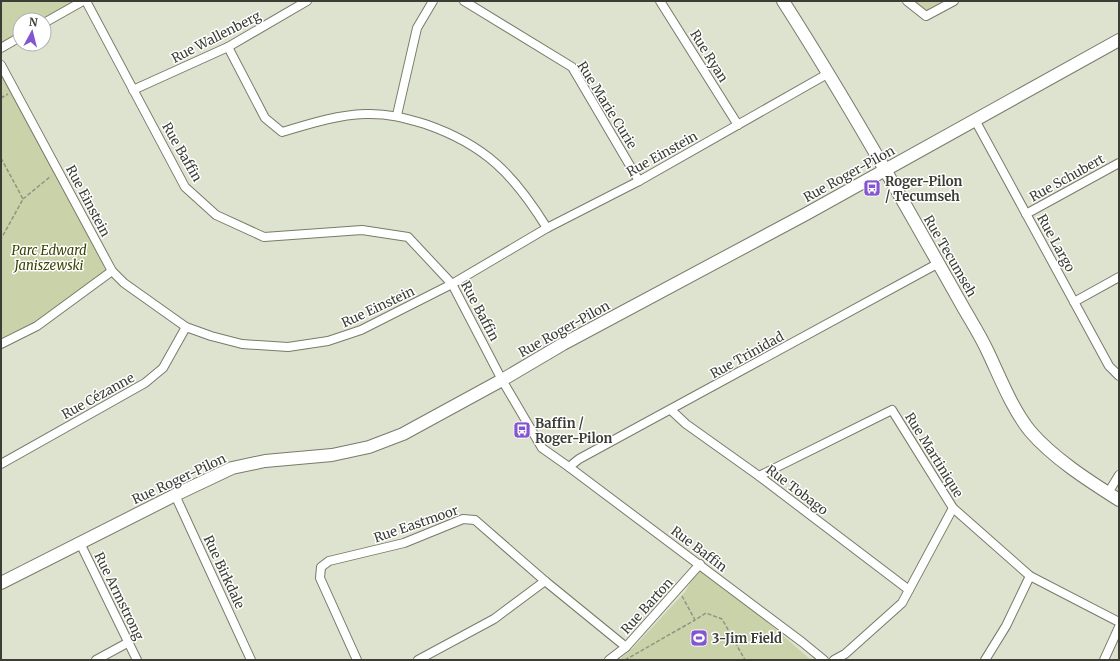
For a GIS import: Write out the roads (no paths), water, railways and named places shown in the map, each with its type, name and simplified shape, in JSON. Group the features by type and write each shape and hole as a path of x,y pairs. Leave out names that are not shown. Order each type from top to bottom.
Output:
{"street":[{"path":"52,18 83,1"},
{"name":"Rue Baffin","path":"86,1 185,187 216,216 264,237 362,230 408,237 452,284 502,380 542,448 569,466 700,564 824,660"},
{"name":"Rue Wallenberg","path":"133,90 228,47 307,1"},
{"path":"397,115 417,28 433,1"},
{"name":"Rue Marie Curie","path":"464,1 572,67 639,181"},
{"name":"Rue Ryan","path":"660,1 738,125"},
{"name":"Rue Tecumseh","path":"783,1 829,73 885,169 937,264 986,348 1005,391 1030,431 1069,467 1119,500"},
{"path":"907,1 926,16 954,1"},
{"name":"Rue Roger-Pilon","path":"1,583 175,495 232,468 265,462 332,455 368,447 404,434 502,380 563,344 806,214 1119,40"},
{"path":"1,48 12,42"},
{"path":"228,47 265,118 282,132 326,119 365,114 397,115 440,129 469,142 496,164 526,195 547,228"},
{"name":"Rue Einstein","path":"1,65 112,271 124,283 186,327 211,336 242,344 288,347 328,342 361,330 452,284 547,228 639,181 829,73"},
{"name":"Rue Largo","path":"975,120 1109,366 1119,376"},
{"name":"Rue Schubert","path":"1026,214 1119,163"},
{"name":"Rue Trinidad","path":"569,466 579,459 937,264"},
{"path":"1,344 37,326 112,271"},
{"path":"1074,302 1119,277"},
{"name":"Rue Cézanne","path":"1,464 145,383 163,368 186,327"},
{"name":"Rue Tobago","path":"671,410 686,424 759,476 909,590"},
{"name":"Rue Martinique","path":"759,476 892,410 953,508 1030,576 1119,622"},
{"path":"1108,493 1119,475"},
{"name":"Rue Birkdale","path":"175,495 251,660"},
{"path":"834,660 845,654 902,603 953,508"},
{"name":"Rue Eastmoor","path":"357,660 320,578 321,567 329,561 404,543 463,519 475,520 545,581 626,647"},
{"name":"Rue Armstrong","path":"80,543 137,660"},
{"name":"Rue Barton","path":"609,660 626,647 700,564"},
{"path":"985,660 1006,626 1030,576"},
{"path":"418,660 494,619 545,581"},
{"path":"1104,660 1119,627"},
{"path":"96,660 129,642"}],"place":[{"name":"Roger-Pilon / Tecumseh","path":"872,188"},
{"name":"Baffin / Roger-Pilon","path":"522,430"},
{"name":"3-Jim Field","path":"699,638"}],"park label":[{"name":"Parc Edward Janiszewski","path":"49,258"}]}
